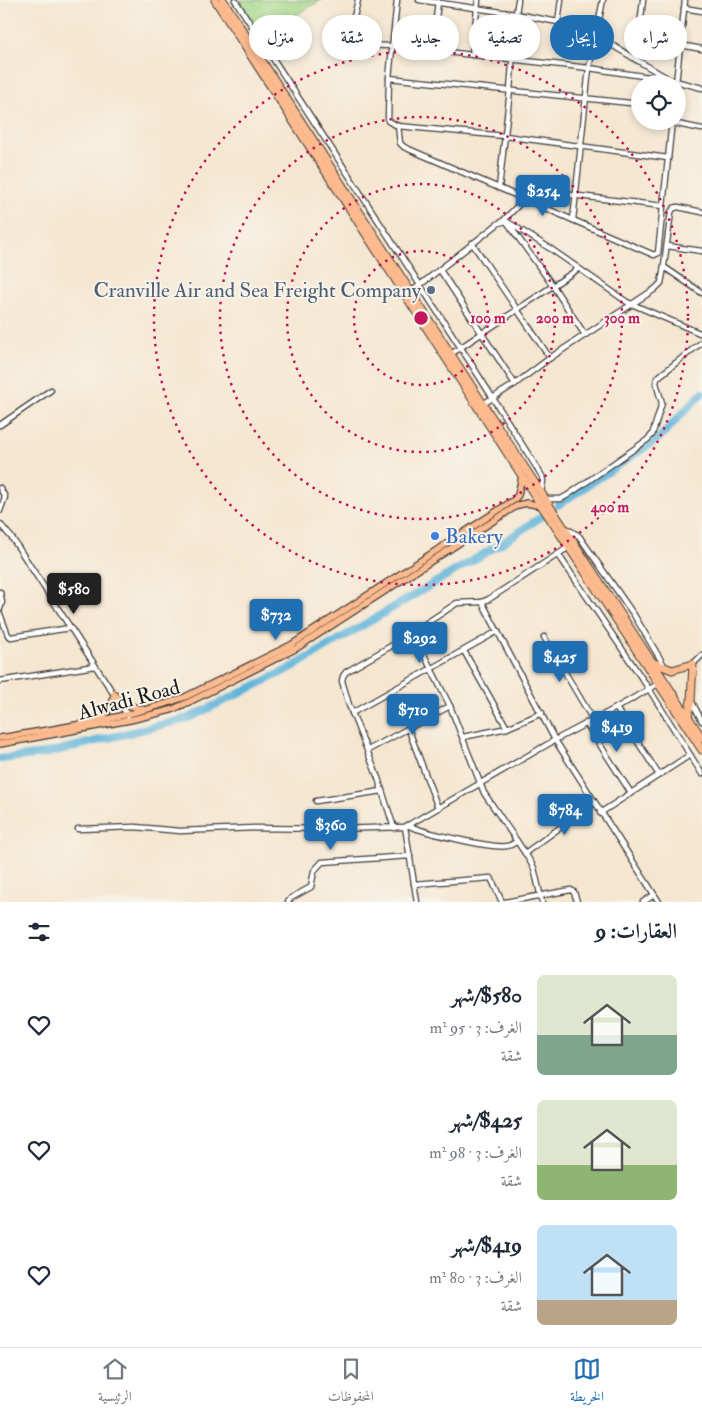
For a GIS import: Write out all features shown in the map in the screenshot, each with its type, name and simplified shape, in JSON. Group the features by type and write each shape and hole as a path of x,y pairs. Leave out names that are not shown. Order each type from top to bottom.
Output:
{"highway":[{"path":"215,0 524,472 702,738"},
{"path":"223,0 543,499 569,547 702,750"},
{"path":"651,662 666,668 679,668 693,664 691,702 688,718"}],"main road":[{"path":"524,472 516,502 527,503 543,499"},
{"name":"Alwadi Road","path":"0,744 171,710 189,702 286,654 516,502"},
{"name":"Alwadi Road","path":"0,738 101,720 129,717 185,697 306,639"},
{"path":"101,720 112,706 114,694 132,706 150,709"}],"street":[{"path":"235,0 534,464 543,481 543,499 561,499 647,440 652,435 662,403 656,383 657,378 702,342"},
{"path":"358,0 349,38 358,45 392,46 388,121 398,126 505,136 668,158"},
{"path":"395,15 397,0"},
{"path":"419,0 438,1 550,20"},
{"path":"475,15 478,0"},
{"path":"516,14 518,0"},
{"path":"559,15 561,0"},
{"path":"600,15 603,0"},
{"path":"641,15 643,0"},
{"path":"683,15 685,0"},
{"path":"436,15 438,1"},
{"path":"684,8 702,11"},
{"path":"687,46 702,49"},
{"path":"499,188 513,60"},
{"path":"522,60 633,75"},
{"path":"573,220 580,147 592,60"},
{"path":"636,60 661,75"},
{"path":"677,75 678,60"},
{"path":"389,78 631,103"},
{"path":"686,84 702,88"},
{"path":"686,125 702,129"},
{"path":"398,126 400,143 404,146 656,255 658,253 671,130"},
{"path":"338,178 346,173"},
{"path":"411,292 472,243 505,221 525,198 533,192 663,206"},
{"path":"482,404 515,384 550,358 658,286 664,267 671,212 674,208 702,212"},
{"path":"505,221 551,249 632,305 702,334"},
{"path":"505,221 553,286 585,335"},
{"path":"472,243 550,358"},
{"path":"667,246 702,251"},
{"path":"664,267 702,293"},
{"path":"450,354 519,310 578,269"},
{"path":"440,270 515,384"},
{"path":"0,425 51,390"},
{"path":"524,472 534,464"},
{"path":"0,488 5,496 0,511"},
{"path":"0,524 12,538 129,717"},
{"path":"561,525 579,536 614,586 666,668"},
{"path":"394,828 368,750 352,713 342,681 344,674 413,633 457,603 482,602 569,547"},
{"path":"558,554 649,689 702,774"},
{"path":"606,592 614,586"},
{"path":"0,592 2,602 0,609"},
{"path":"482,602 555,740 600,813 659,902"},
{"path":"0,614 8,635 11,637 70,628"},
{"path":"352,713 498,631"},
{"path":"413,633 450,706 480,783 490,803 534,868 542,902"},
{"path":"544,637 592,720"},
{"path":"464,651 507,728"},
{"path":"693,664 702,655"},
{"path":"0,681 96,666"},
{"path":"78,829 135,827 180,831 255,828 394,828 406,826 555,740 658,684"},
{"path":"691,702 702,721"},
{"path":"368,750 450,706"},
{"path":"616,708 659,775"},
{"path":"463,737 507,728 542,713"},
{"path":"586,723 630,793"},
{"path":"408,728 438,808"},
{"path":"600,813 690,755"},
{"path":"316,801 382,791"},
{"path":"525,853 594,803"},
{"path":"406,826 488,845 507,846 517,841"},
{"path":"406,826 417,902"},
{"path":"288,902 291,898 309,889 312,885 314,871 322,862 410,856"},
{"path":"414,884 491,878 504,902 571,890 574,892 577,902"},
{"path":"643,902 654,895"}],"green space":[{"path":"239,0 321,0 296,15 249,16"}],"waterway":[{"path":"558,505 658,439 702,393"},
{"path":"0,759 44,754 189,718 291,668 502,543 544,515"}],"place":[{"name":"Cranville Air and Sea Freight Company","path":"431,290"},
{"name":"Bakery","path":"435,536"}]}
